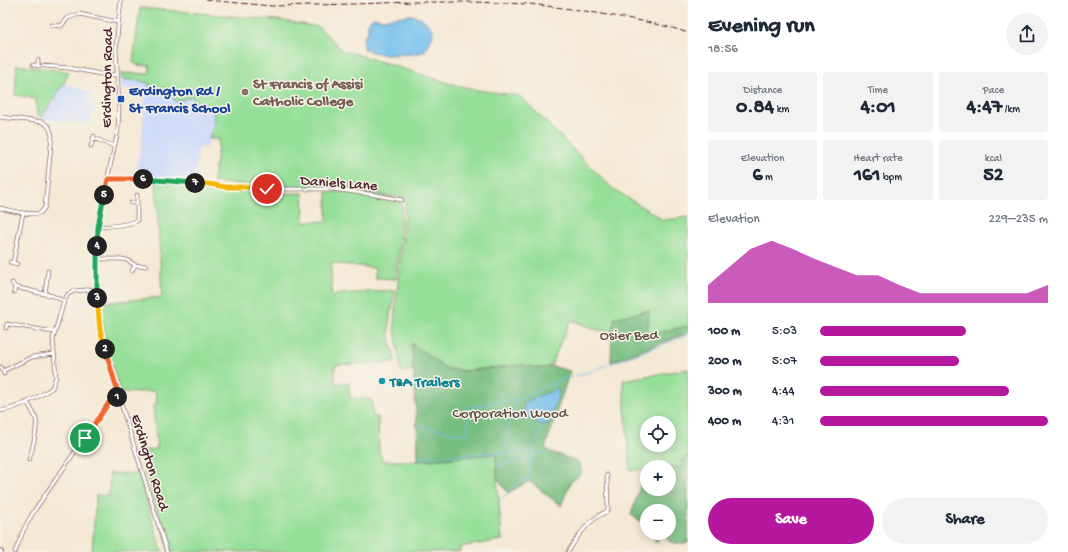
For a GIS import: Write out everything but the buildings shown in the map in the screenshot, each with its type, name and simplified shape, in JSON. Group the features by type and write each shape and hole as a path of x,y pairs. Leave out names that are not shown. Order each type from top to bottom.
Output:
{"street":[{"name":"Erdington Road","path":"121,0 116,51 119,104 118,130 98,227 97,303 103,345 167,552"},
{"path":"52,25 62,26 68,18 79,14 118,22"},
{"path":"38,60 38,66"},
{"path":"33,65 69,68 101,74 118,74"},
{"path":"0,117 42,122 47,125 51,132 52,139 45,207 42,212 37,214 23,213 0,208"},
{"path":"91,146 94,137 114,146"},
{"name":"Daniels Lane","path":"108,179 141,179 209,184 225,187 267,189 332,189 376,194 402,200"},
{"path":"98,227 116,226 137,221 137,196"},
{"path":"131,203 137,202"},
{"path":"13,263 23,213"},
{"path":"97,259 122,259 135,265 146,266"},
{"path":"132,271 135,265"},
{"path":"45,294 48,271"},
{"path":"12,283 15,287 53,296 64,301"},
{"path":"14,292 15,287"},
{"path":"0,411 7,410 27,402 52,388 56,377 53,339 64,301 66,297 74,291 97,289"},
{"path":"6,328 7,324 54,332"},
{"path":"1,368 4,373 32,357 54,354"},
{"path":"15,552 24,529 34,511 110,401 119,396"},
{"path":"27,402 36,419 30,460"},
{"path":"27,452 32,453"},
{"path":"568,552 581,532 598,516 608,510 607,475"}],"shaded area":[{"name":"St Francis of Assisi Catholic College","path":"140,8 277,20 319,27 214,94 214,124 207,147 199,148 194,179 141,177 139,175 139,170 136,170 141,147 146,90 122,89 121,73 149,74 150,66 137,65 133,62"},
{"path":"17,65 69,72 64,83 91,93 88,103 95,106 90,124 48,120 37,116 36,99 15,95"}],"green space":[{"path":"140,8 277,20 319,27 344,52 353,53 448,83 477,90 520,96 612,188 663,220 688,217 688,326 647,335 649,310 615,318 612,330 607,331 586,326 571,320 551,366 546,368 523,365 463,371 446,368 412,344 413,370 401,372 394,323 406,199 342,187 269,187 213,182 219,139 209,139 214,124 213,104 197,106 193,96 176,102 169,94 162,91 151,90 149,84 141,81 122,79 121,73 149,74 150,66 137,65 133,62"},
{"path":"17,65 69,72 64,83 42,117 37,116 36,99 15,95"},
{"path":"156,182 267,194 303,193 304,222 327,221 327,192 375,195 401,202 401,225 396,279 375,278 375,268 331,263 332,297 339,294 395,290 390,313 389,333 396,362 335,365 335,383 349,383 349,397 372,400 373,417 378,417 379,453 384,461 418,461 496,453 502,540 460,547 460,552 170,552 138,451 157,449 153,405 157,404 155,391 120,393 106,343 100,303 162,297"},
{"name":"Osier Bed","path":"649,310 647,335 688,326 688,333 611,362 612,330 615,318"},
{"name":"Corporation Wood","path":"412,343 446,368 463,371 523,365 538,368 546,368 551,366 570,371 545,448 551,452 579,462 582,473 570,483 561,506 529,481 508,493 497,478 496,454 418,461"},
{"path":"688,369 688,455 683,459 680,467 676,467 676,460 640,460 640,470 630,470 623,380"},
{"path":"688,455 688,543 672,543 667,540 676,540 676,504 640,504 640,521 631,515 640,486 640,496 676,496 676,467 682,465 683,459"},
{"path":"110,473 138,474 162,552 92,552 96,495 109,496"}],"water":[{"path":"411,15 422,18 432,29 433,35 424,52 386,55 364,50 363,38 368,32 368,23 373,17 382,19"},
{"path":"556,388 559,389 558,396 548,423 542,425 533,420 523,419 524,403 553,391"}],"waterway":[{"path":"596,369 688,335"},
{"path":"417,426 468,435 469,407 521,399 547,385 594,370"},
{"path":"551,392 553,383"},
{"path":"418,458 504,452 515,401"},
{"path":"538,436 543,425"},
{"path":"527,484 537,438"},
{"path":"498,455 533,451"},
{"path":"533,454 547,453"},
{"path":"497,466 532,458"},
{"path":"500,500 521,481 526,480"}],"railway":[{"path":"206,0 272,6 413,2 530,4 579,10 637,20 688,33"}],"place":[{"name":"St Francis of Assisi Catholic College","path":"245,92"},
{"name":"Erdington Rd / St Francis School","path":"121,99"},
{"name":"T&A Trailers","path":"382,381"}],"route":[{"path":"85,438 110,401 119,396 103,345 97,303 98,227 100,210 108,179 141,179 209,184 225,187 267,189"}]}
